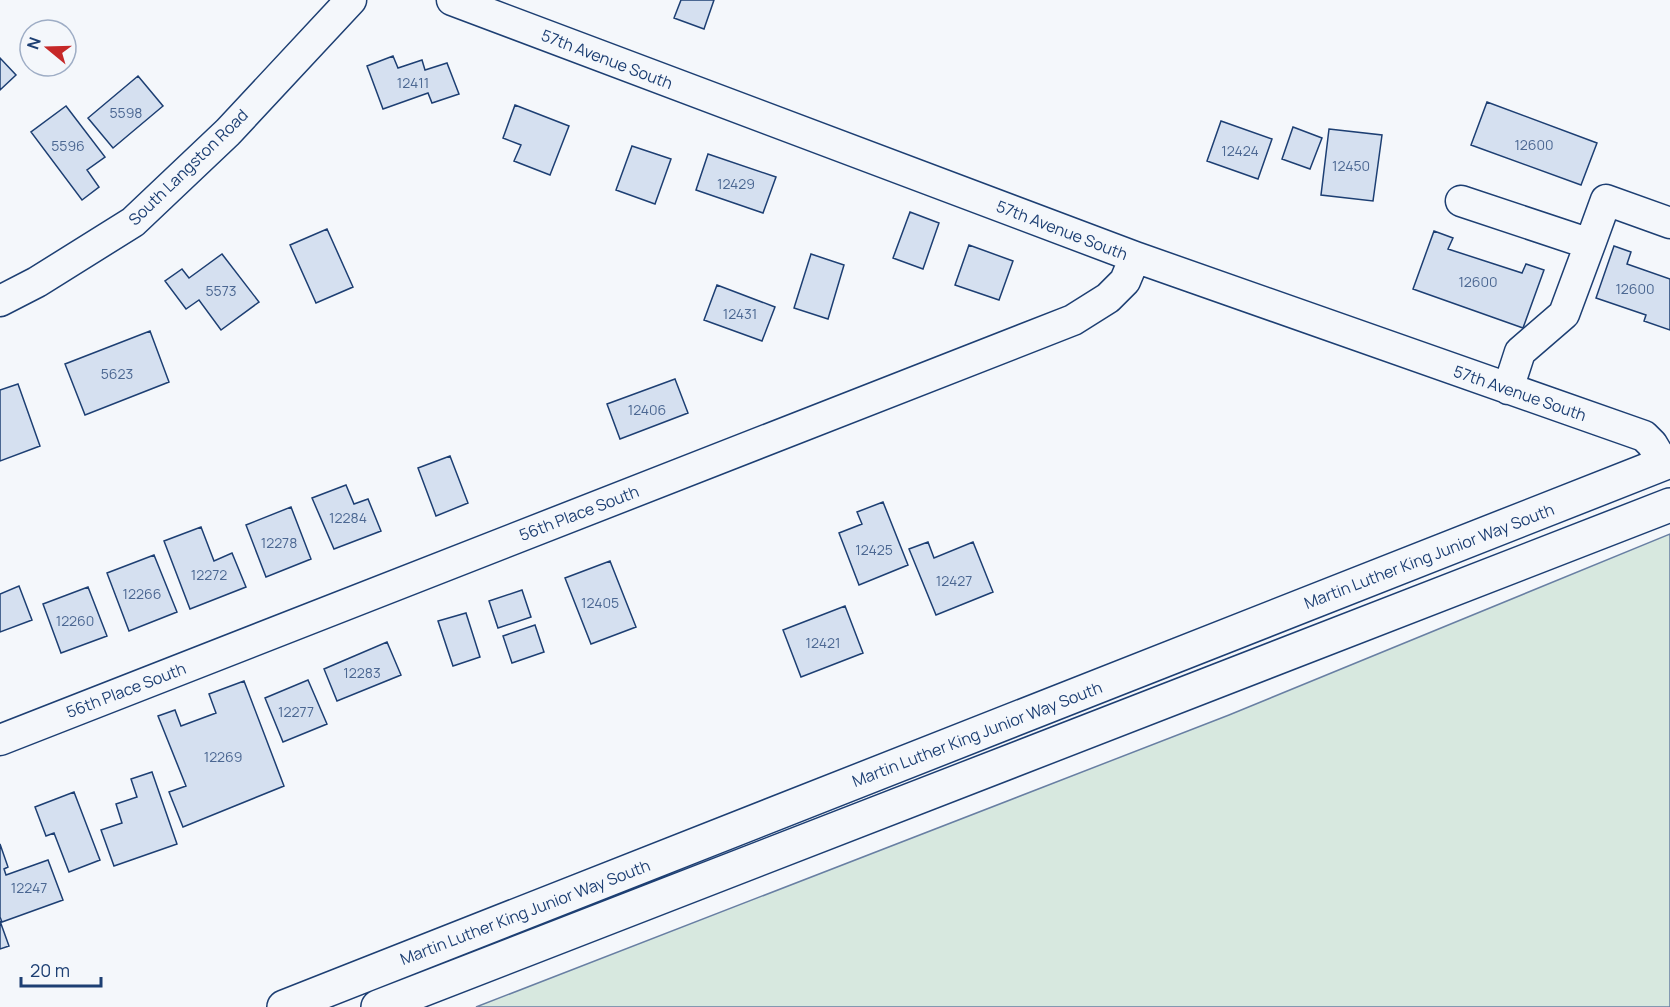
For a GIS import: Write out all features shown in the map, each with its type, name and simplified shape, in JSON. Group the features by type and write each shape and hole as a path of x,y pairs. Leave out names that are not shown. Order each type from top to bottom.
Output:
{"main road":[{"name":"Martin Luther King Junior Way South","path":"284,1007 1667,463"},
{"path":"378,1007 1670,505"}],"street":[{"name":"South Langston Road","path":"0,301 37,282 132,222 228,132 351,0"},
{"name":"57th Avenue South","path":"452,0 1135,257 1644,436 1667,463"},
{"path":"1508,389 1520,352 1564,314 1606,200 1670,223"},
{"path":"1461,201 1590,244"},
{"name":"56th Place South","path":"0,740 1073,320 1117,290 1125,281 1135,257"}],"shaded area":[{"path":"1670,534 1670,1007 476,1007 1229,715"}],"building":[{"path":"681,0 714,0 704,29 674,18"},
{"path":"393,56 398,68 422,60 425,70 447,63 459,94 432,103 428,93 383,109 367,66"},
{"path":"0,58 16,75 0,90"},
{"path":"138,76 163,106 113,148 88,118"},
{"path":"1487,102 1597,143 1581,185 1471,145"},
{"path":"515,105 569,126 550,175 514,161 521,145 503,138"},
{"path":"66,106 105,157 87,170 99,187 82,200 31,132"},
{"path":"1221,121 1272,139 1258,179 1207,161"},
{"path":"1293,127 1322,138 1310,169 1282,159"},
{"path":"1329,129 1382,135 1373,201 1321,195"},
{"path":"632,146 671,159 655,204 616,190"},
{"path":"708,154 776,177 763,213 696,190"},
{"path":"910,212 939,223 923,269 893,258"},
{"path":"327,229 353,287 316,303 290,245"},
{"path":"1434,231 1453,238 1448,249 1522,273 1526,264 1544,270 1523,328 1413,289"},
{"path":"969,245 1013,261 999,300 955,285"},
{"path":"1614,246 1631,252 1627,264 1670,279 1670,330 1644,321 1646,315 1596,298"},
{"path":"222,254 259,302 221,330 199,300 186,309 165,281 182,269 189,278"},
{"path":"811,254 844,265 828,319 794,308"},
{"path":"717,285 775,307 762,341 704,320"},
{"path":"150,331 169,382 85,415 65,364"},
{"path":"675,379 688,413 620,439 607,404"},
{"path":"18,384 40,446 0,461 0,390"},
{"path":"450,456 468,503 436,516 418,468"},
{"path":"346,485 354,504 368,499 381,531 334,549 312,498"},
{"path":"883,502 908,565 859,585 839,533 862,524 857,512"},
{"path":"291,507 311,559 266,577 246,525"},
{"path":"201,527 214,561 232,553 246,587 190,609 164,541"},
{"path":"928,542 934,558 973,542 993,592 936,615 909,549"},
{"path":"154,555 177,612 129,631 107,573"},
{"path":"610,561 636,627 591,644 565,578"},
{"path":"19,586 32,620 0,632 0,594"},
{"path":"88,587 107,636 61,653 43,604"},
{"path":"522,590 531,617 498,628 489,601"},
{"path":"845,606 863,653 801,677 783,630"},
{"path":"466,613 480,657 453,666 438,621"},
{"path":"535,625 544,652 512,663 503,636"},
{"path":"387,642 401,675 337,701 324,669"},
{"path":"308,680 327,724 283,742 265,698"},
{"path":"244,681 284,786 183,827 169,792 186,786 158,716 175,710 181,726 216,713 209,694"},
{"path":"152,772 177,844 114,866 101,830 122,823 116,804 137,797 131,779"},
{"path":"74,792 100,860 69,872 54,833 46,836 35,807"},
{"path":"0,844 8,867 4,869 6,875 48,860 63,900 2,922 0,917"},
{"path":"0,921 9,946 0,949"}]}
